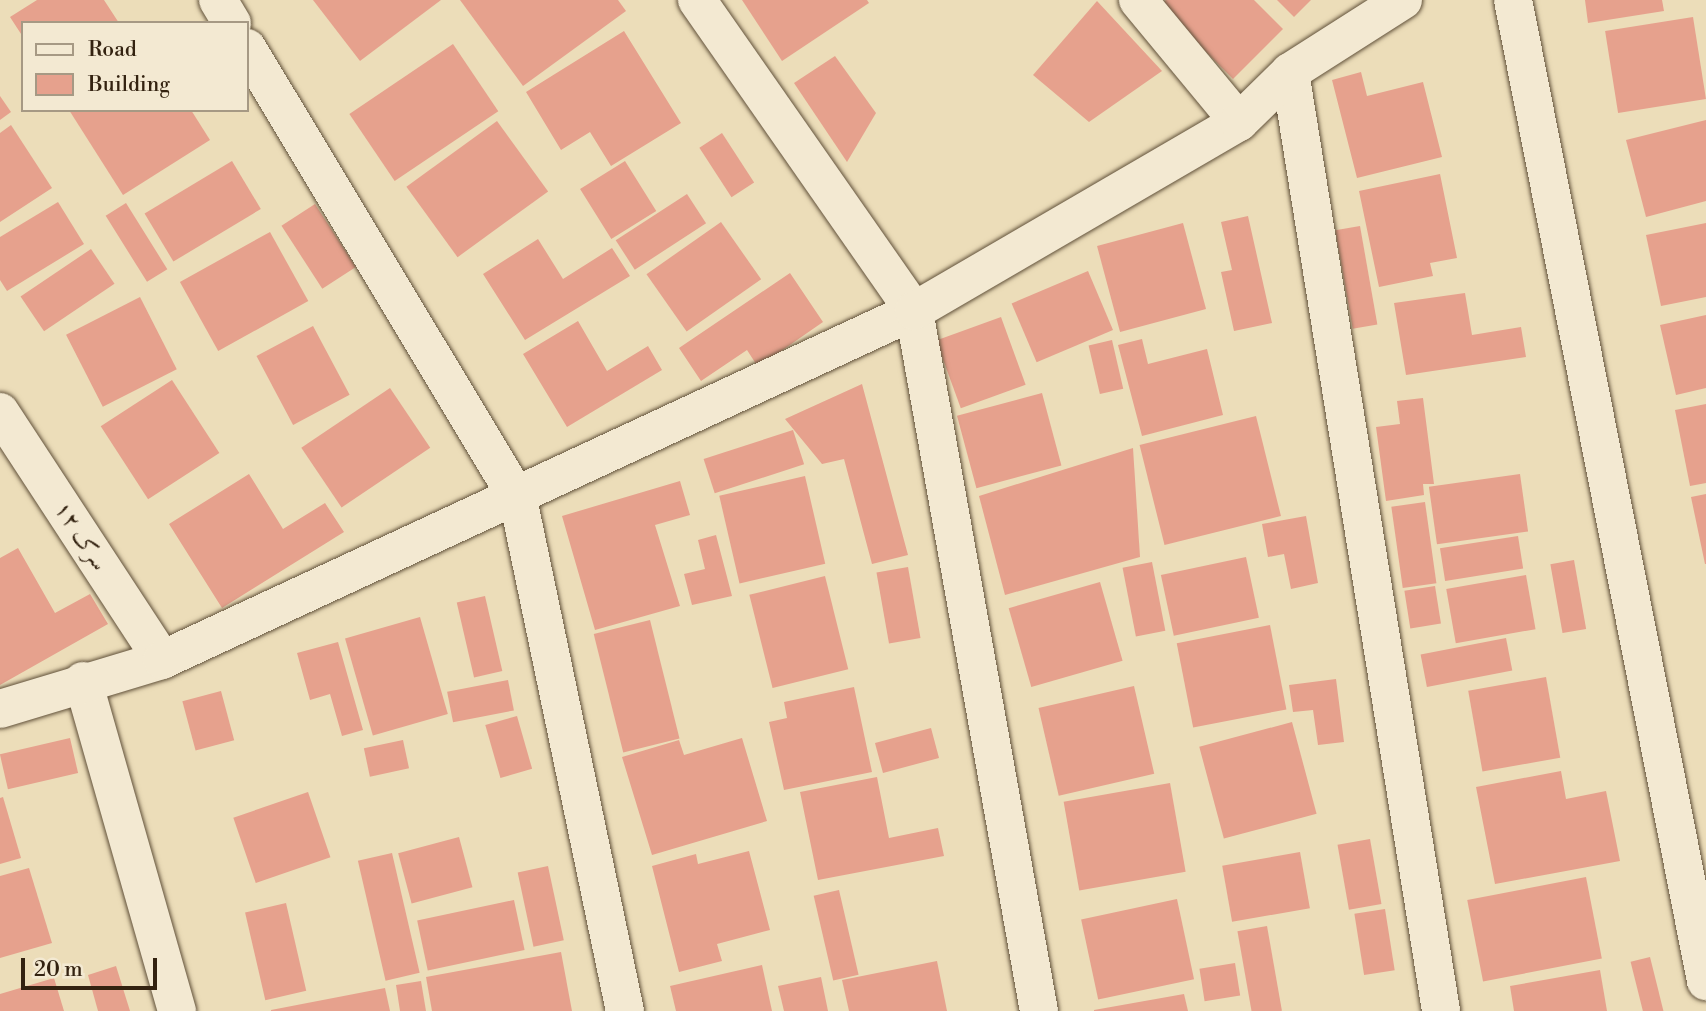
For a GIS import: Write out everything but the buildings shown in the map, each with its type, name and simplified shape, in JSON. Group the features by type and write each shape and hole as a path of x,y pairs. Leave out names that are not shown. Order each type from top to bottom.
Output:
{"street":[{"path":"218,0 231,21"},
{"path":"697,0 914,311 1039,1011"},
{"path":"1138,0 1239,122"},
{"path":"0,709 83,681 162,660 518,499 914,311 1239,122 1290,72 1403,0"},
{"path":"1513,0 1706,981"},
{"path":"248,50 518,499 625,1011"},
{"path":"1290,72 1441,1011"},
{"name":"سرک ۱۲","path":"0,412 162,660"},
{"path":"83,681 177,1011"}]}
